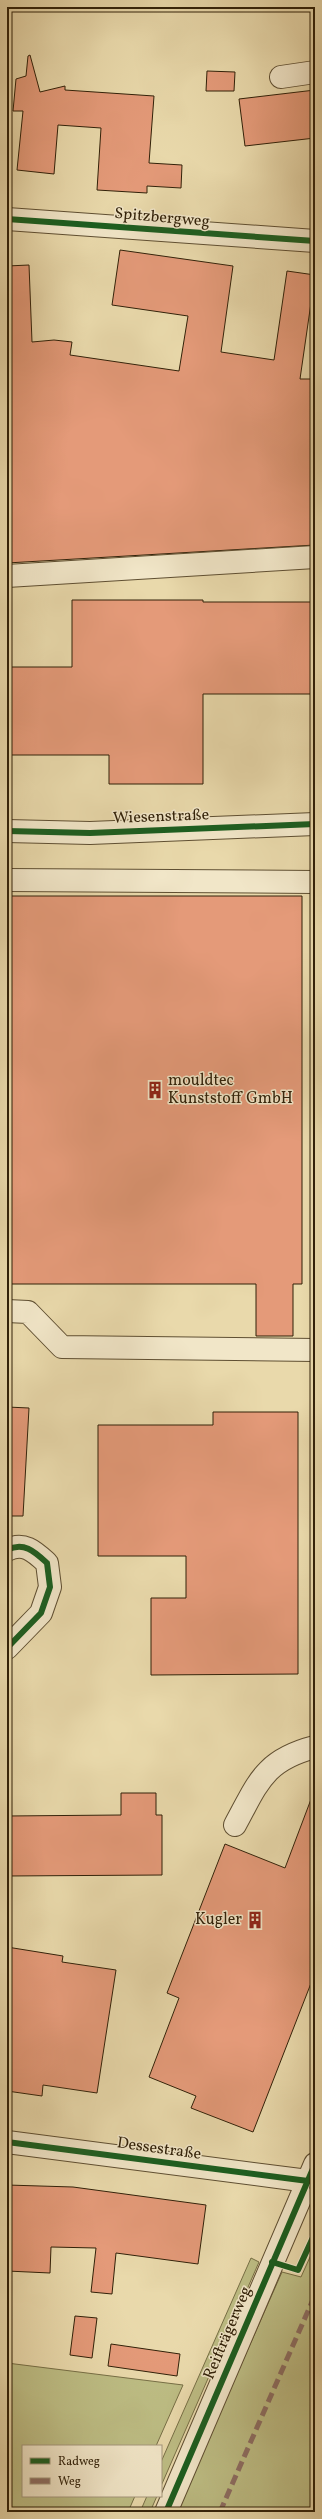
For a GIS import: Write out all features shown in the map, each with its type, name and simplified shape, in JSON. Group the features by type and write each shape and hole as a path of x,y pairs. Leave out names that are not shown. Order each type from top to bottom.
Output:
{"street":[{"path":"281,77 315,72"},
{"name":"Spitzbergweg","path":"7,219 315,241"},
{"path":"7,576 315,557"},
{"name":"Wiesenstraße","path":"7,831 90,832 315,824"},
{"path":"7,880 315,882"},
{"path":"7,1311 28,1312 62,1346 315,1350"},
{"path":"7,1550 15,1546 33,1549 47,1563 50,1588 41,1613 7,1648"},
{"path":"235,1825 264,1774 292,1753 315,1747"},
{"name":"Dessestraße","path":"7,2142 312,2173"},
{"name":"Reifträgerweg","path":"166,2512 312,2173"}],"green space":[{"path":"315,2246 315,2512 176,2512 282,2272 301,2277"},
{"path":"251,2258 259,2262 162,2484 162,2460"},
{"path":"7,2363 183,2385 156,2445 22,2445 22,2497 135,2497 128,2512 7,2512"},
{"path":"147,2497 157,2497 150,2512 140,2512"}],"building":[{"path":"30,55 40,92 65,86 65,90 154,96 149,163 182,165 181,188 147,186 147,193 97,190 101,128 58,125 54,174 17,170 23,111 13,111 16,79 26,76 28,56"},
{"path":"207,71 235,72 234,91 206,91"},
{"path":"315,90 315,138 245,146 239,99"},
{"path":"120,250 233,266 221,352 274,360 287,271 315,275 300,379 315,379 315,545 7,563 7,266 29,265 32,342 54,340 72,342 70,355 179,371 188,316 112,305"},
{"path":"72,600 315,602 315,694 203,694 203,784 109,784 109,755 7,755 7,667 72,667"},
{"name":"mouldtec Kunststoff GmbH","path":"7,896 302,896 302,1284 293,1284 293,1336 256,1336 256,1284 7,1284"},
{"path":"7,1407 29,1408 23,1516 7,1516"},
{"path":"213,1412 298,1412 298,1674 151,1675 151,1598 186,1598 186,1556 98,1556 98,1425 213,1425"},
{"path":"121,1793 156,1793 156,1815 162,1815 162,1875 7,1876 7,1816 121,1815"},
{"name":"Kugler","path":"313,1794 315,1973 253,2132 191,2108 196,2096 149,2077 179,1998 167,1993 225,1844 285,1868"},
{"path":"7,1947 63,1956 62,1962 116,1970 97,2093 43,2085 42,2096 7,2091"},
{"path":"7,2185 73,2187 206,2205 198,2264 116,2253 112,2294 91,2292 96,2248 51,2247 50,2273 7,2271"},
{"path":"75,2316 97,2318 92,2358 70,2355"},
{"path":"111,2344 180,2354 177,2376 108,2366"}],"marked path":[{"path":"308,2181 315,2193"},
{"path":"220,2512 315,2295"}],"cycle path":[{"path":"7,219 315,241"},
{"path":"7,831 90,833 315,824"},
{"path":"7,1550 24,1547 38,1555 47,1563 50,1587 41,1613 7,1648"},
{"path":"7,2142 308,2181"},
{"path":"166,2512 315,2164"},
{"path":"272,2262 298,2270 315,2233"}],"place":[{"name":"mouldtec Kunststoff GmbH","path":"155,1090"},
{"name":"Kugler","path":"255,1920"}]}
